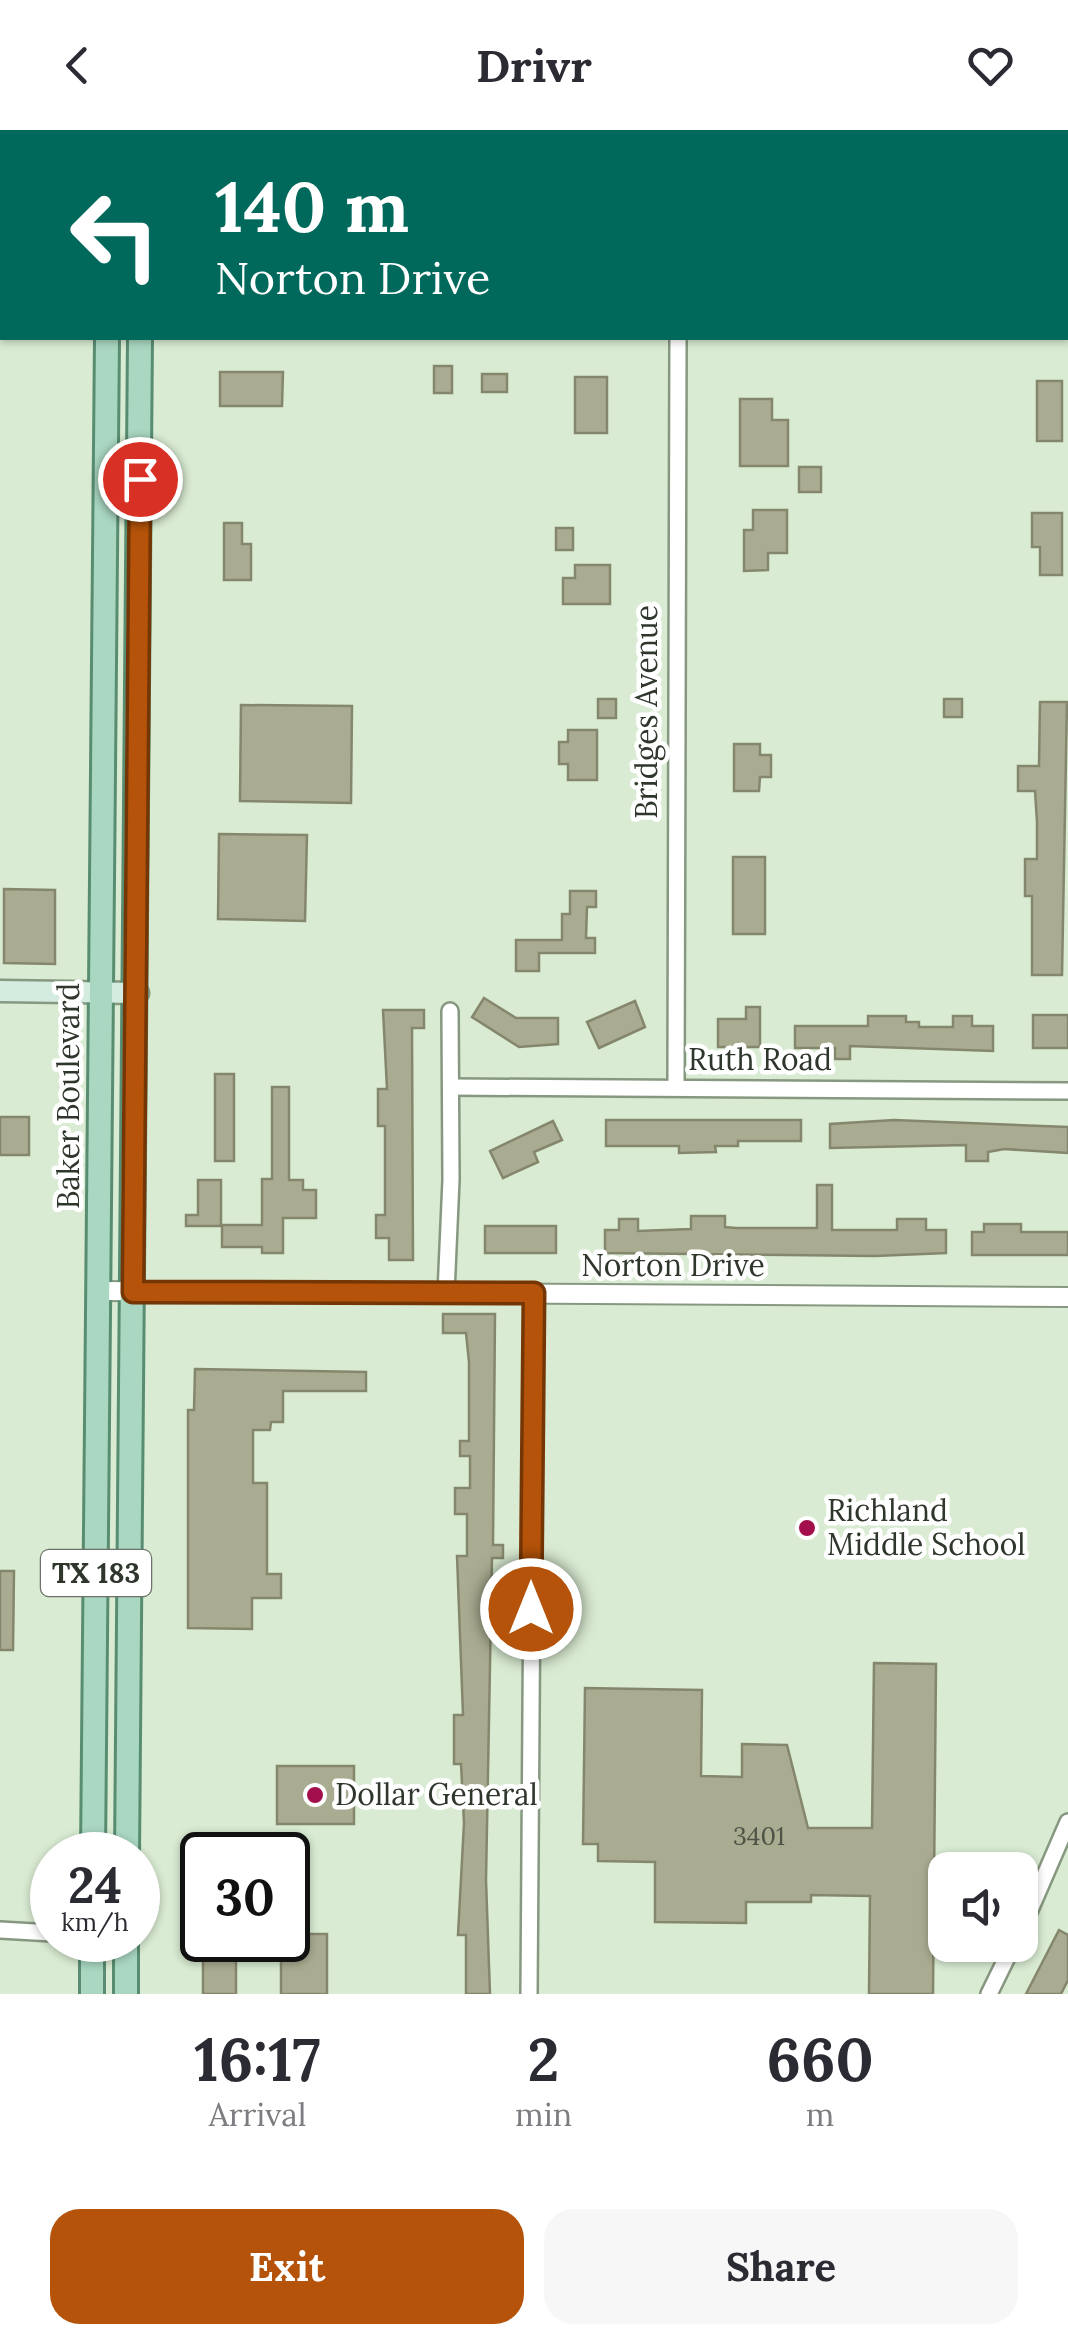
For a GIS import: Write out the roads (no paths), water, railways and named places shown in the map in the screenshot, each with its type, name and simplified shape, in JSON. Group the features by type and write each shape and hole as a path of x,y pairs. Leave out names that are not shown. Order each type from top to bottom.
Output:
{"main road":[{"name":"Baker Boulevard","path":"93,1832 107,340"},
{"name":"TX 183","path":"127,1832 138,993 140,340"},
{"path":"0,990 138,993"},
{"path":"92,1962 92,1994"},
{"path":"126,1962 126,1994"}],"street":[{"name":"Bridges Avenue","path":"676,1086 678,340"},
{"path":"446,1293 452,1087 450,1012"},
{"name":"Ruth Road","path":"452,1087 1068,1091"},
{"name":"Norton Drive","path":"98,1291 1068,1297"},
{"path":"529,1994 534,1293"},
{"path":"1038,1892 1068,1822"},
{"path":"0,1930 30,1932"},
{"path":"990,1994 1005,1962"}],"place":[{"name":"Richland Middle School","path":"807,1528"},
{"name":"Dollar General","path":"315,1795"}]}
